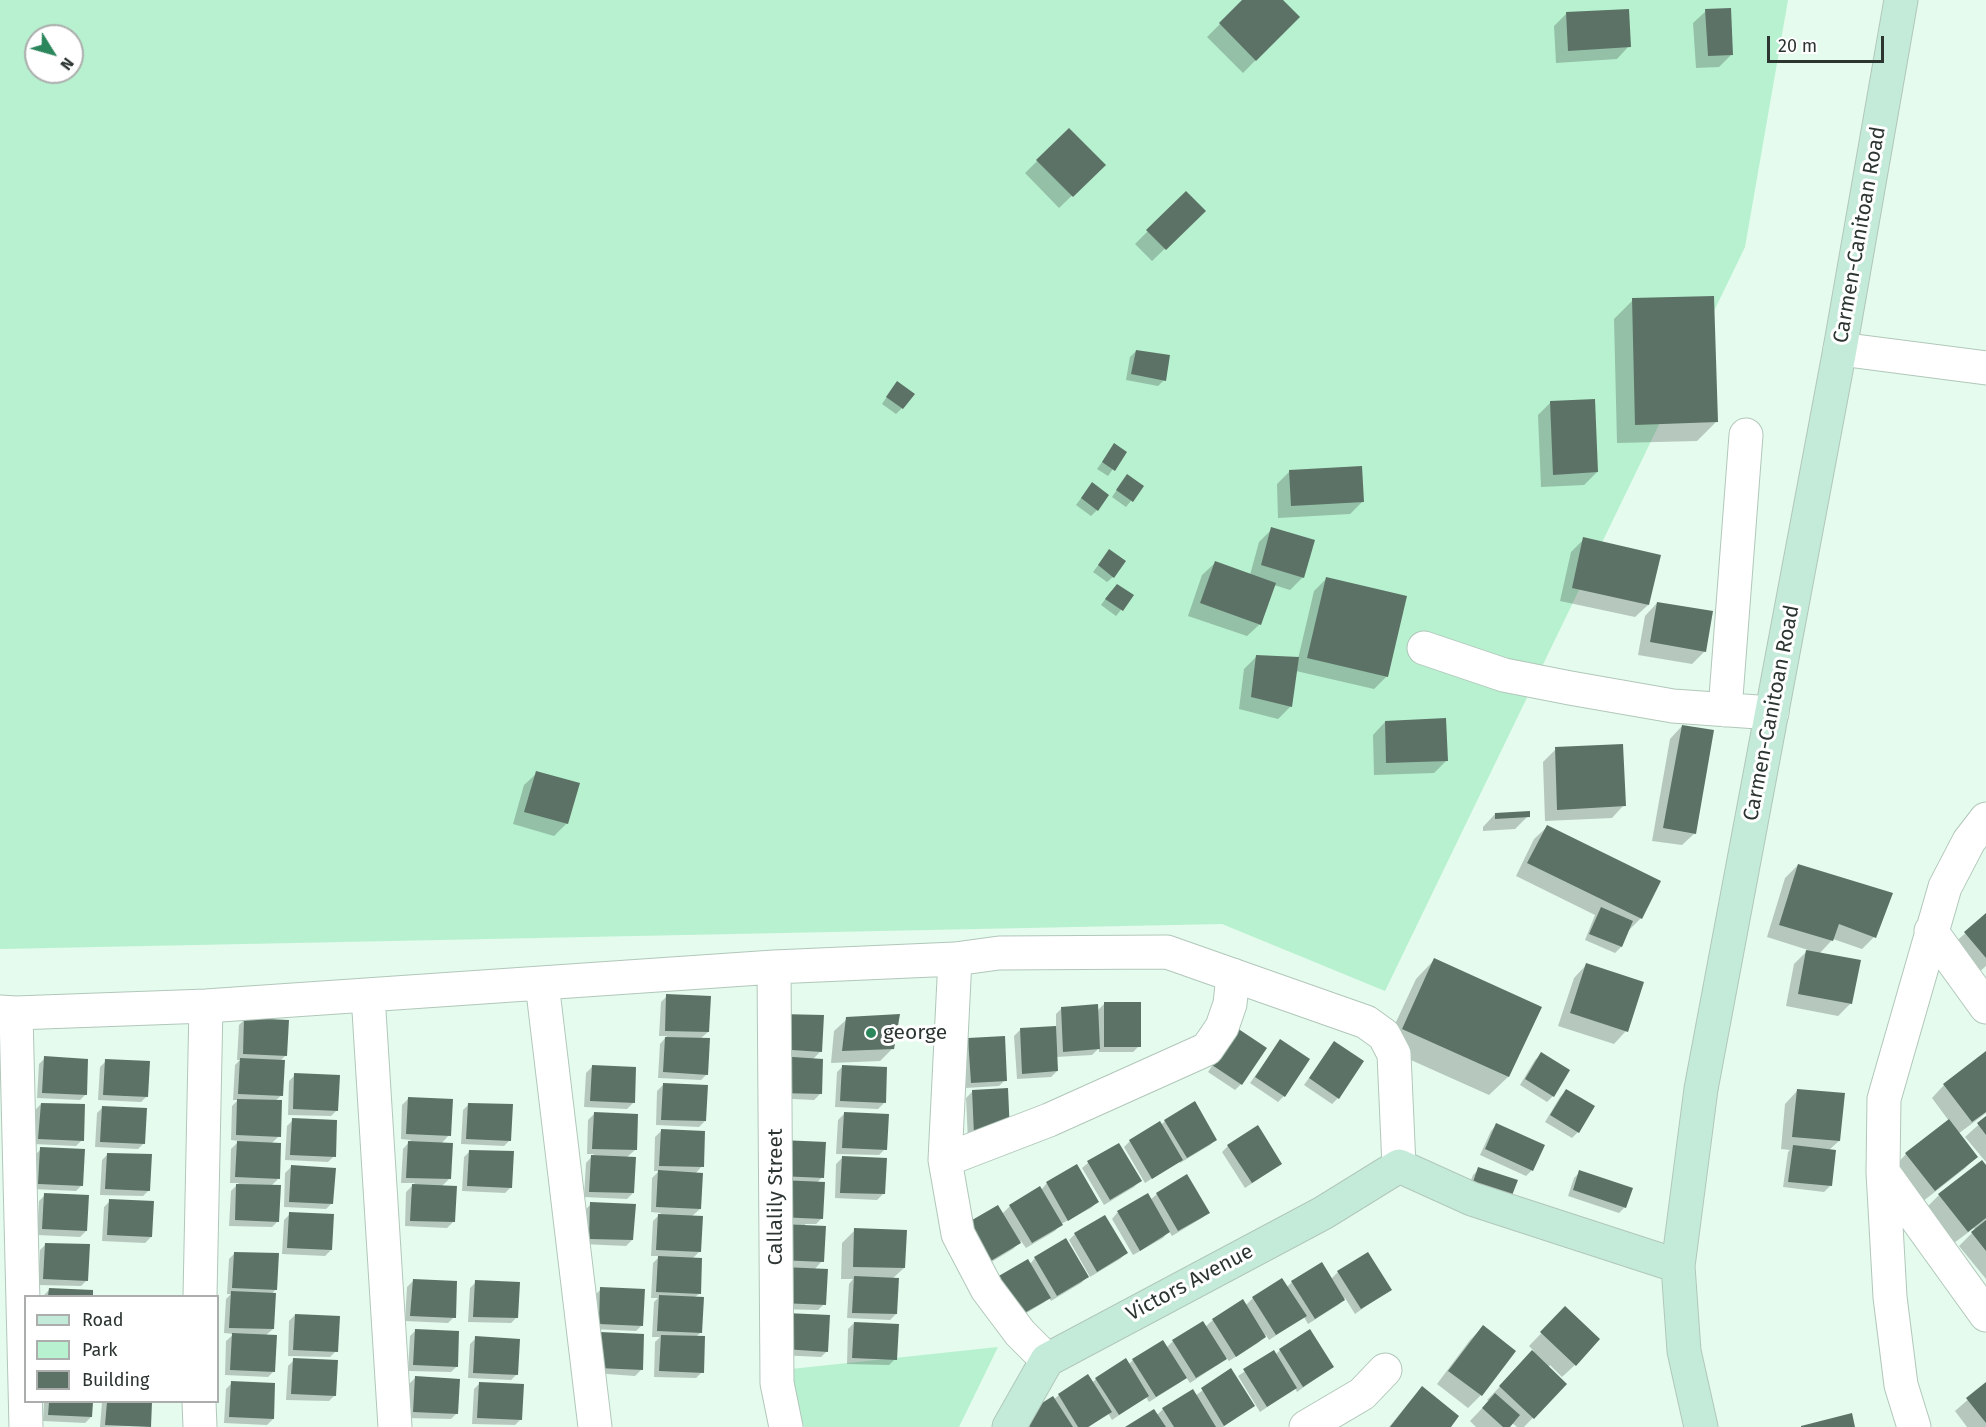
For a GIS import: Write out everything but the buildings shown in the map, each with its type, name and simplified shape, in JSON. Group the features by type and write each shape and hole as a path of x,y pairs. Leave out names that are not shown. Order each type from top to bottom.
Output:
{"main road":[{"name":"Carmen-Canitoan Road","path":"1701,1427 1684,1351 1678,1266 1701,1089 1840,349 1901,0"},
{"path":"1399,1166 1472,1199 1678,1266"},
{"name":"Victors Avenue","path":"1047,1360 1323,1213 1399,1166"},
{"path":"1010,1427 1047,1360"}],"street":[{"path":"1840,349 1986,368"},
{"path":"1725,710 1746,435"},
{"path":"1424,648 1504,675 1673,706 1772,713"},
{"path":"1914,1427 1901,1385 1890,1297 1883,1172 1884,1099 1945,887 1969,841 1986,819"},
{"path":"1931,931 1986,1007"},
{"path":"24,1381 8,1012 206,1006 774,967 955,958 999,953 1167,952 1366,1022 1384,1035 1394,1054 1399,1166"},
{"path":"955,958 945,1160 958,1234 987,1289 1020,1333 1047,1360"},
{"name":"Callalily Street","path":"774,967 777,1383 786,1427"},
{"path":"945,1160 1049,1120 1207,1049 1222,1027 1230,1004 1233,975"},
{"path":"542,983 595,1427"},
{"path":"368,995 394,1427"},
{"path":"200,1295 206,1006"},
{"path":"1883,1172 1986,1315"},
{"path":"1306,1427 1362,1394 1385,1370"},
{"path":"25,1403 26,1427"},
{"path":"199,1403 200,1427"}],"green space":[{"path":"0,0 1788,0 1745,247 1385,991 1222,924 0,949"},
{"path":"998,1347 959,1427 804,1427 791,1369"}],"place":[{"name":"george","path":"871,1033"}]}
